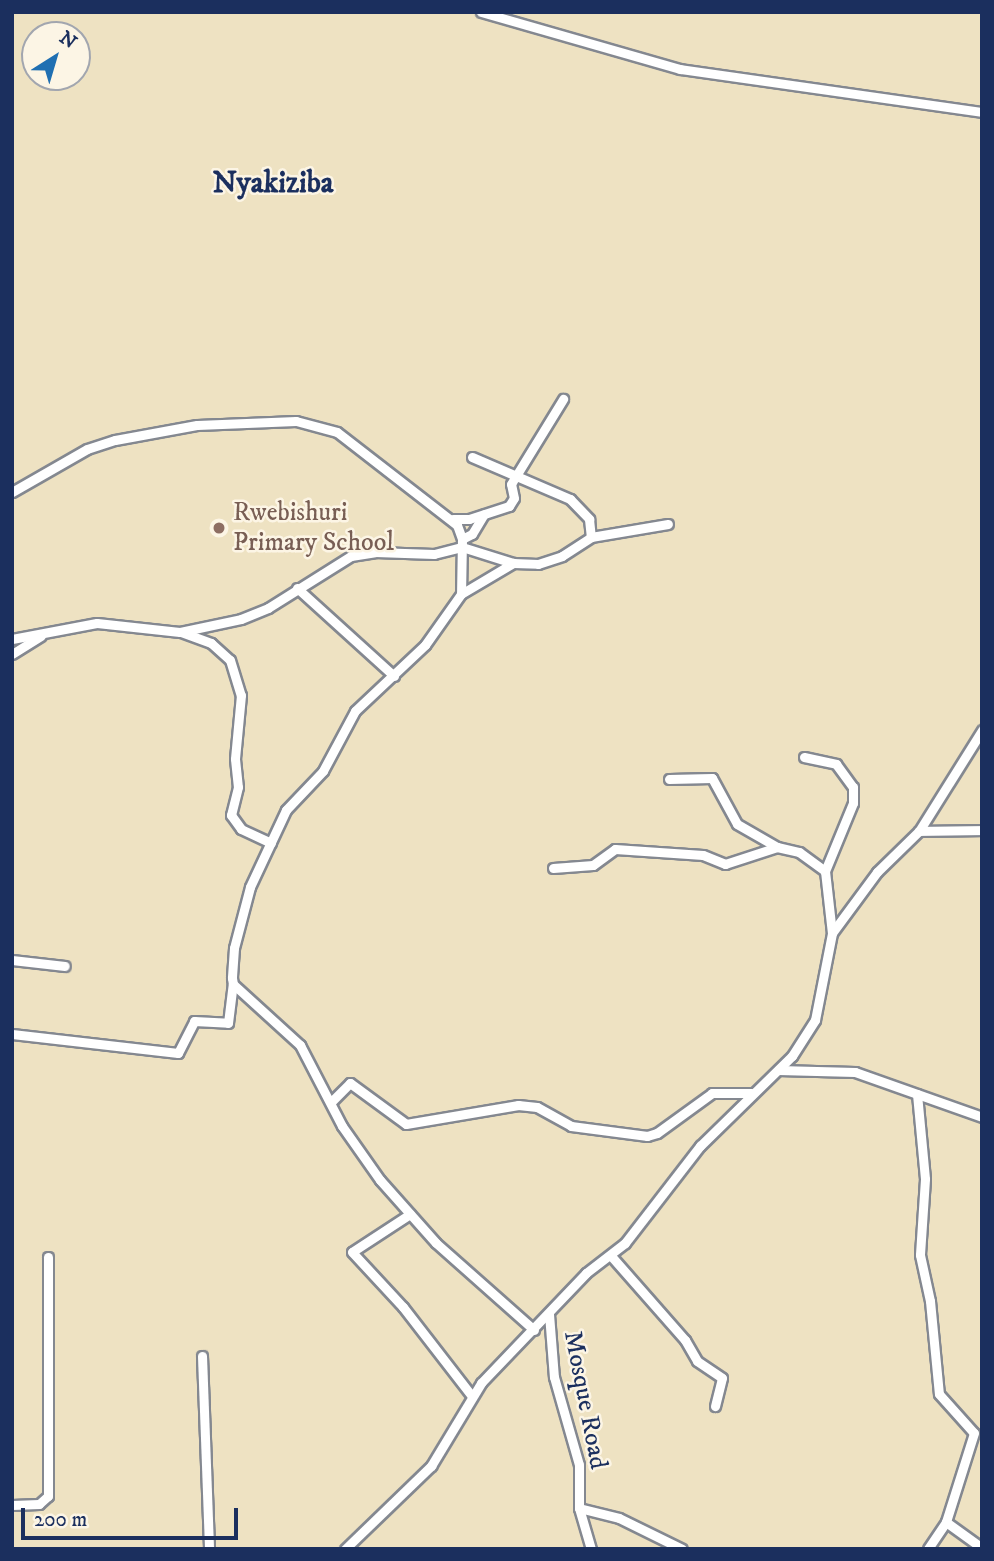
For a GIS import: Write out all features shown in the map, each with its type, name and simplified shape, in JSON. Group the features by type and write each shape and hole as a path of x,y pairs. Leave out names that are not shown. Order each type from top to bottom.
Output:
{"street":[{"path":"481,12 680,69 982,112"},
{"path":"453,519 484,514 509,506 514,498 511,484 563,399"},
{"path":"12,492 87,449 115,440 197,425 296,421 337,432 453,519 462,543 461,594"},
{"path":"472,457 550,489 580,508 589,519 591,537"},
{"path":"180,632 256,614 351,556 375,552 434,554 462,543 472,534 484,514"},
{"path":"462,543 513,564 548,562 591,537 668,524"},
{"path":"12,1034 181,1052 194,1021 228,1023 233,957 244,911 286,810 336,752 355,711 434,635 461,594 513,564"},
{"path":"297,588 394,676"},
{"path":"12,639 97,623 180,632 211,643 230,660 241,695 235,759 238,787 231,815 241,830 271,843"},
{"path":"12,654 45,633"},
{"path":"832,933 877,872 919,831 982,730"},
{"path":"345,1549 431,1466 471,1395 586,1273 612,1257 700,1146 751,1093 778,1070 815,1020 832,933 825,871 853,803 853,787 836,764 804,757"},
{"path":"669,779 712,778 737,824 777,847 799,852 825,871"},
{"path":"919,831 982,830"},
{"path":"553,868 593,865 615,849 703,855 725,864 777,847"},
{"path":"12,960 65,966"},
{"path":"233,984 295,1039 360,1153 410,1214 436,1243 534,1329"},
{"path":"778,1070 855,1072 982,1117"},
{"path":"331,1102 350,1083 406,1124 517,1105 537,1107 570,1126 646,1136 657,1133 712,1093 751,1093"},
{"path":"917,1094 926,1186 920,1255 930,1301 939,1394 974,1433 946,1522 928,1549"},
{"path":"410,1214 352,1252 403,1307 471,1395"},
{"path":"12,1505 39,1504 48,1496 48,1257"},
{"path":"612,1257 685,1340 698,1361 722,1378 715,1406"},
{"name":"Mosque Road","path":"549,1314 554,1377 579,1465 579,1508 619,1518 682,1549"},
{"path":"202,1356 209,1549"},
{"path":"579,1508 591,1549"},
{"path":"946,1522 982,1548"}],"place":[{"name":"Rwebishuri Primary School","path":"219,528"}],"district":[{"name":"Nyakiziba","path":"273,184"}]}
